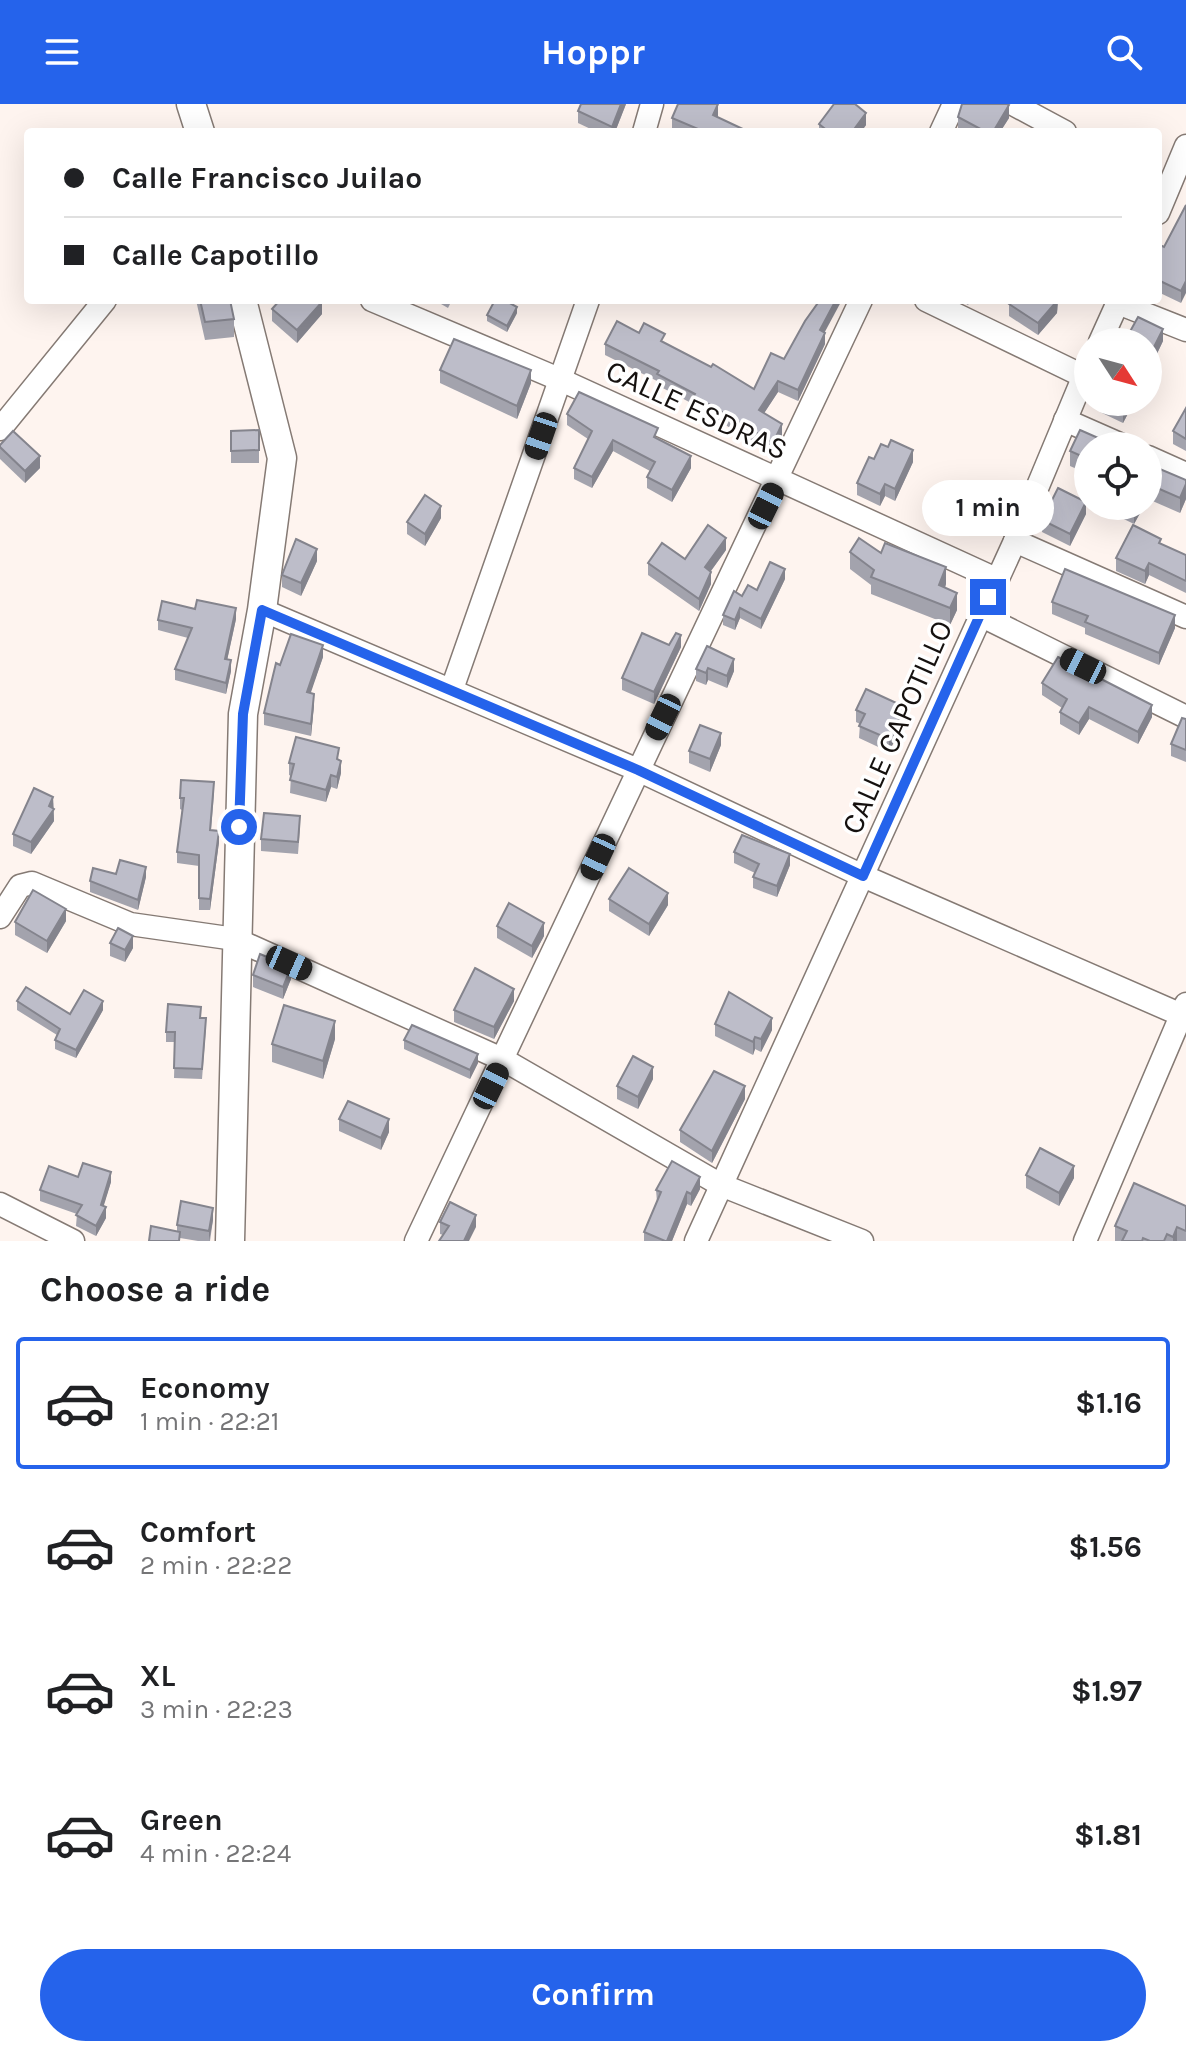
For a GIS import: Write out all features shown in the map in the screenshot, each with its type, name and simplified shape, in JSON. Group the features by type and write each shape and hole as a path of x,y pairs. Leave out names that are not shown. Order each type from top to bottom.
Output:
{"street":[{"path":"191,104 199,128"},
{"path":"645,128 652,104"},
{"path":"943,128 954,104"},
{"path":"1013,104 1058,128"},
{"path":"1171,188 1186,146"},
{"path":"0,429 102,304"},
{"path":"230,1241 235,939 243,714 262,610 282,458 243,304"},
{"name":"CALLE ESDRAS","path":"381,304 561,380 996,579"},
{"path":"452,689 587,304"},
{"path":"416,1241 504,1060 638,770 779,480 859,304"},
{"path":"935,304 1074,366"},
{"path":"1107,328 1118,304"},
{"path":"1124,304 1186,330"},
{"name":"CALLE CAPOTILLO","path":"696,1241 1015,541 1074,399"},
{"path":"1065,420 1092,432"},
{"path":"1162,463 1186,474"},
{"path":"1015,541 1186,617"},
{"path":"262,610 638,770 863,876 1184,1011 1085,1241"},
{"path":"980,615 1186,717"},
{"path":"0,917 20,886 32,883 130,924 235,939 504,1060 721,1185 862,1241"},
{"path":"0,1204 73,1241"}],"building":[{"path":"581,104 621,104 612,127 578,111"},
{"path":"678,104 718,104 713,115 741,128 696,128 672,118"},
{"path":"834,104 855,104 866,113 855,128 824,128 819,124"},
{"path":"962,104 1009,105 995,128 979,128 958,117"},
{"path":"1186,205 1186,281 1181,291 1162,282 1164,247"},
{"path":"201,304 231,304 234,319 205,322"},
{"path":"276,304 320,304 297,330 272,309"},
{"path":"493,304 517,307 507,326 487,315"},
{"path":"817,304 834,304 820,330 825,333 798,390 778,381 759,410 782,424 773,443 709,404 705,410 691,401 695,394 657,374 659,371 605,344 617,321 639,333 644,323 665,334 661,341 711,367 713,364 754,389 771,353 784,359"},
{"path":"1009,304 1054,304 1038,323"},
{"path":"1138,317 1161,328 1132,328"},
{"path":"454,339 531,370 517,406 440,370"},
{"path":"579,392 658,428 654,437 691,456 672,490 647,477 655,462 613,440 592,477 574,468 592,431 567,414"},
{"path":"1186,408 1186,439 1173,431"},
{"path":"259,430 259,450 231,451 231,431"},
{"path":"13,431 40,456 25,471 0,447"},
{"path":"891,440 913,450 895,489 885,484 880,494 857,483 869,457 874,459 881,444 888,447"},
{"path":"1162,470 1186,480 1180,498 1162,490"},
{"path":"1058,488 1074,496 1074,520 1077,520 1070,534 1042,520"},
{"path":"425,495 441,506 425,534 407,522"},
{"path":"708,525 726,538 705,567 711,572 699,599 648,563 662,543 685,559"},
{"path":"1133,525 1161,539 1159,543 1186,555 1186,581 1149,563 1145,571 1116,558"},
{"path":"859,538 881,553 885,543 946,567 939,585 957,593 950,608 871,577 874,570 850,552"},
{"path":"296,539 317,549 301,583 282,575"},
{"path":"770,562 785,569 761,619 740,608 735,620 723,615 734,591 742,596 748,585 757,590"},
{"path":"1065,569 1175,615 1159,653 1085,622 1088,616 1052,602"},
{"path":"197,600 236,608 225,659 231,660 226,683 175,669 192,628 158,620 162,601 195,609"},
{"path":"642,633 669,645 676,633 681,635 654,692 622,678"},
{"path":"291,634 323,645 307,692 314,694 311,724 264,713 276,663 280,665"},
{"path":"707,646 734,659 727,676 708,668 706,673 696,669"},
{"path":"1058,657 1152,705 1138,732 1089,707 1079,723 1060,712 1067,699 1042,683"},
{"path":"866,689 905,707 889,739 859,726 865,714 856,710"},
{"path":"1182,718 1186,719 1186,750 1171,744"},
{"path":"700,725 721,733 710,759 689,751"},
{"path":"296,737 339,748 337,759 341,761 337,777 331,775 326,790 290,780 294,764 289,763"},
{"path":"181,780 214,782 210,830 219,831 210,899 199,898 199,855 177,852 184,798 180,798"},
{"path":"34,788 53,797 49,806 54,809 31,842 13,834"},
{"path":"264,813 300,816 298,842 261,839"},
{"path":"742,835 790,854 777,886 753,877 759,864 734,852"},
{"path":"120,860 146,867 138,900 90,881 93,868 116,874"},
{"path":"629,868 668,893 649,924 609,899"},
{"path":"33,890 66,909 47,941 15,922"},
{"path":"509,903 544,923 532,946 497,926"},
{"path":"118,928 133,936 125,950 110,943"},
{"path":"260,954 291,967 283,987 253,975"},
{"path":"475,968 514,989 494,1027 454,1010"},
{"path":"26,987 70,1014 84,990 103,1001 76,1050 55,1040 60,1029 17,1001"},
{"path":"729,992 772,1018 761,1039 755,1037 753,1042 715,1024"},
{"path":"168,1004 201,1007 200,1018 206,1018 202,1069 174,1068 175,1032 166,1032"},
{"path":"284,1005 335,1021 323,1061 272,1044"},
{"path":"412,1025 478,1054 470,1070 404,1040"},
{"path":"633,1056 653,1067 638,1097 617,1086"},
{"path":"714,1071 745,1086 712,1151 680,1130"},
{"path":"348,1101 389,1119 381,1138 339,1119"},
{"path":"1040,1148 1074,1166 1059,1193 1026,1175"},
{"path":"672,1161 700,1177 691,1194 687,1192 665,1241 644,1232 661,1192 656,1190"},
{"path":"83,1163 111,1172 101,1205 106,1207 96,1226 76,1215 82,1205 40,1190 49,1166 78,1177"},
{"path":"1134,1183 1186,1206 1186,1231 1177,1227 1173,1237 1167,1234 1164,1241 1143,1238 1142,1241 1122,1241 1127,1231 1115,1226"},
{"path":"181,1201 213,1208 209,1231 177,1225"},
{"path":"450,1202 476,1215 464,1241 439,1241 449,1226 440,1222"},
{"path":"151,1226 180,1232 179,1241 149,1241"}],"route":[{"path":"239,827 243,714 262,610 638,770 863,876 988,597"}]}
